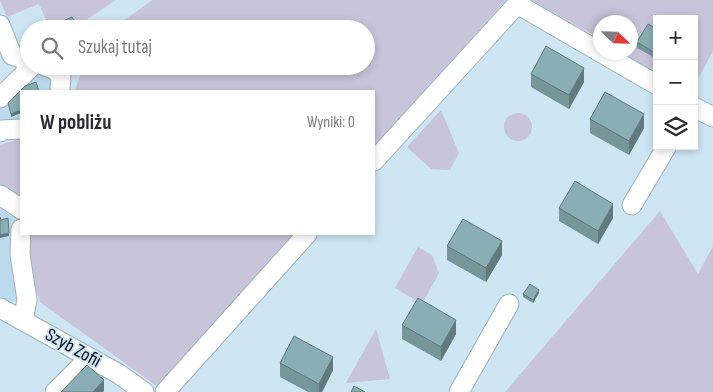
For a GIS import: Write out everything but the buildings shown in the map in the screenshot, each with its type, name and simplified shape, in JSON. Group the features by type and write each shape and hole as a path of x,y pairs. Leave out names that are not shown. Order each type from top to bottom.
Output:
{"street":[{"path":"375,160 519,2 653,83"},
{"path":"0,25 14,58"},
{"path":"0,98 23,75"},
{"path":"60,75 60,90"},
{"path":"698,109 713,117"},
{"path":"0,132 2,130 20,129"},
{"path":"632,205 665,150"},
{"path":"0,195 20,208"},
{"path":"21,235 20,254 27,300 22,320"},
{"path":"165,392 172,381 306,235"},
{"path":"458,392 509,304"},
{"name":"Szyb Zofii","path":"0,308 119,374 144,392"},
{"path":"55,392 89,358"}],"shaded area":[{"path":"0,0 116,0 86,20 46,20 39,4 7,17"},
{"path":"153,0 506,0 375,146 375,90 75,90 80,75 375,75 375,20 124,20"},
{"path":"531,0 713,0 713,51 698,79 698,15 653,15 653,72 634,60 638,60 638,15 593,15 593,35"},
{"path":"20,74 52,76 57,90 20,90 20,124 0,134 0,93"},
{"path":"441,110 459,153 450,170 431,169 407,147"},
{"path":"518,113 528,117 532,127 528,137 518,141 508,137 504,127 508,117"},
{"path":"20,138 20,196 16,196 0,186 0,145"},
{"path":"0,202 16,216 19,230 19,296 12,302 0,300"},
{"path":"660,211 698,274 713,246 713,392 505,392"},
{"path":"31,235 295,235 158,387 40,302 25,256"},
{"path":"418,247 432,255 439,273 422,304 395,288"},
{"path":"376,329 390,379 346,383"}]}
